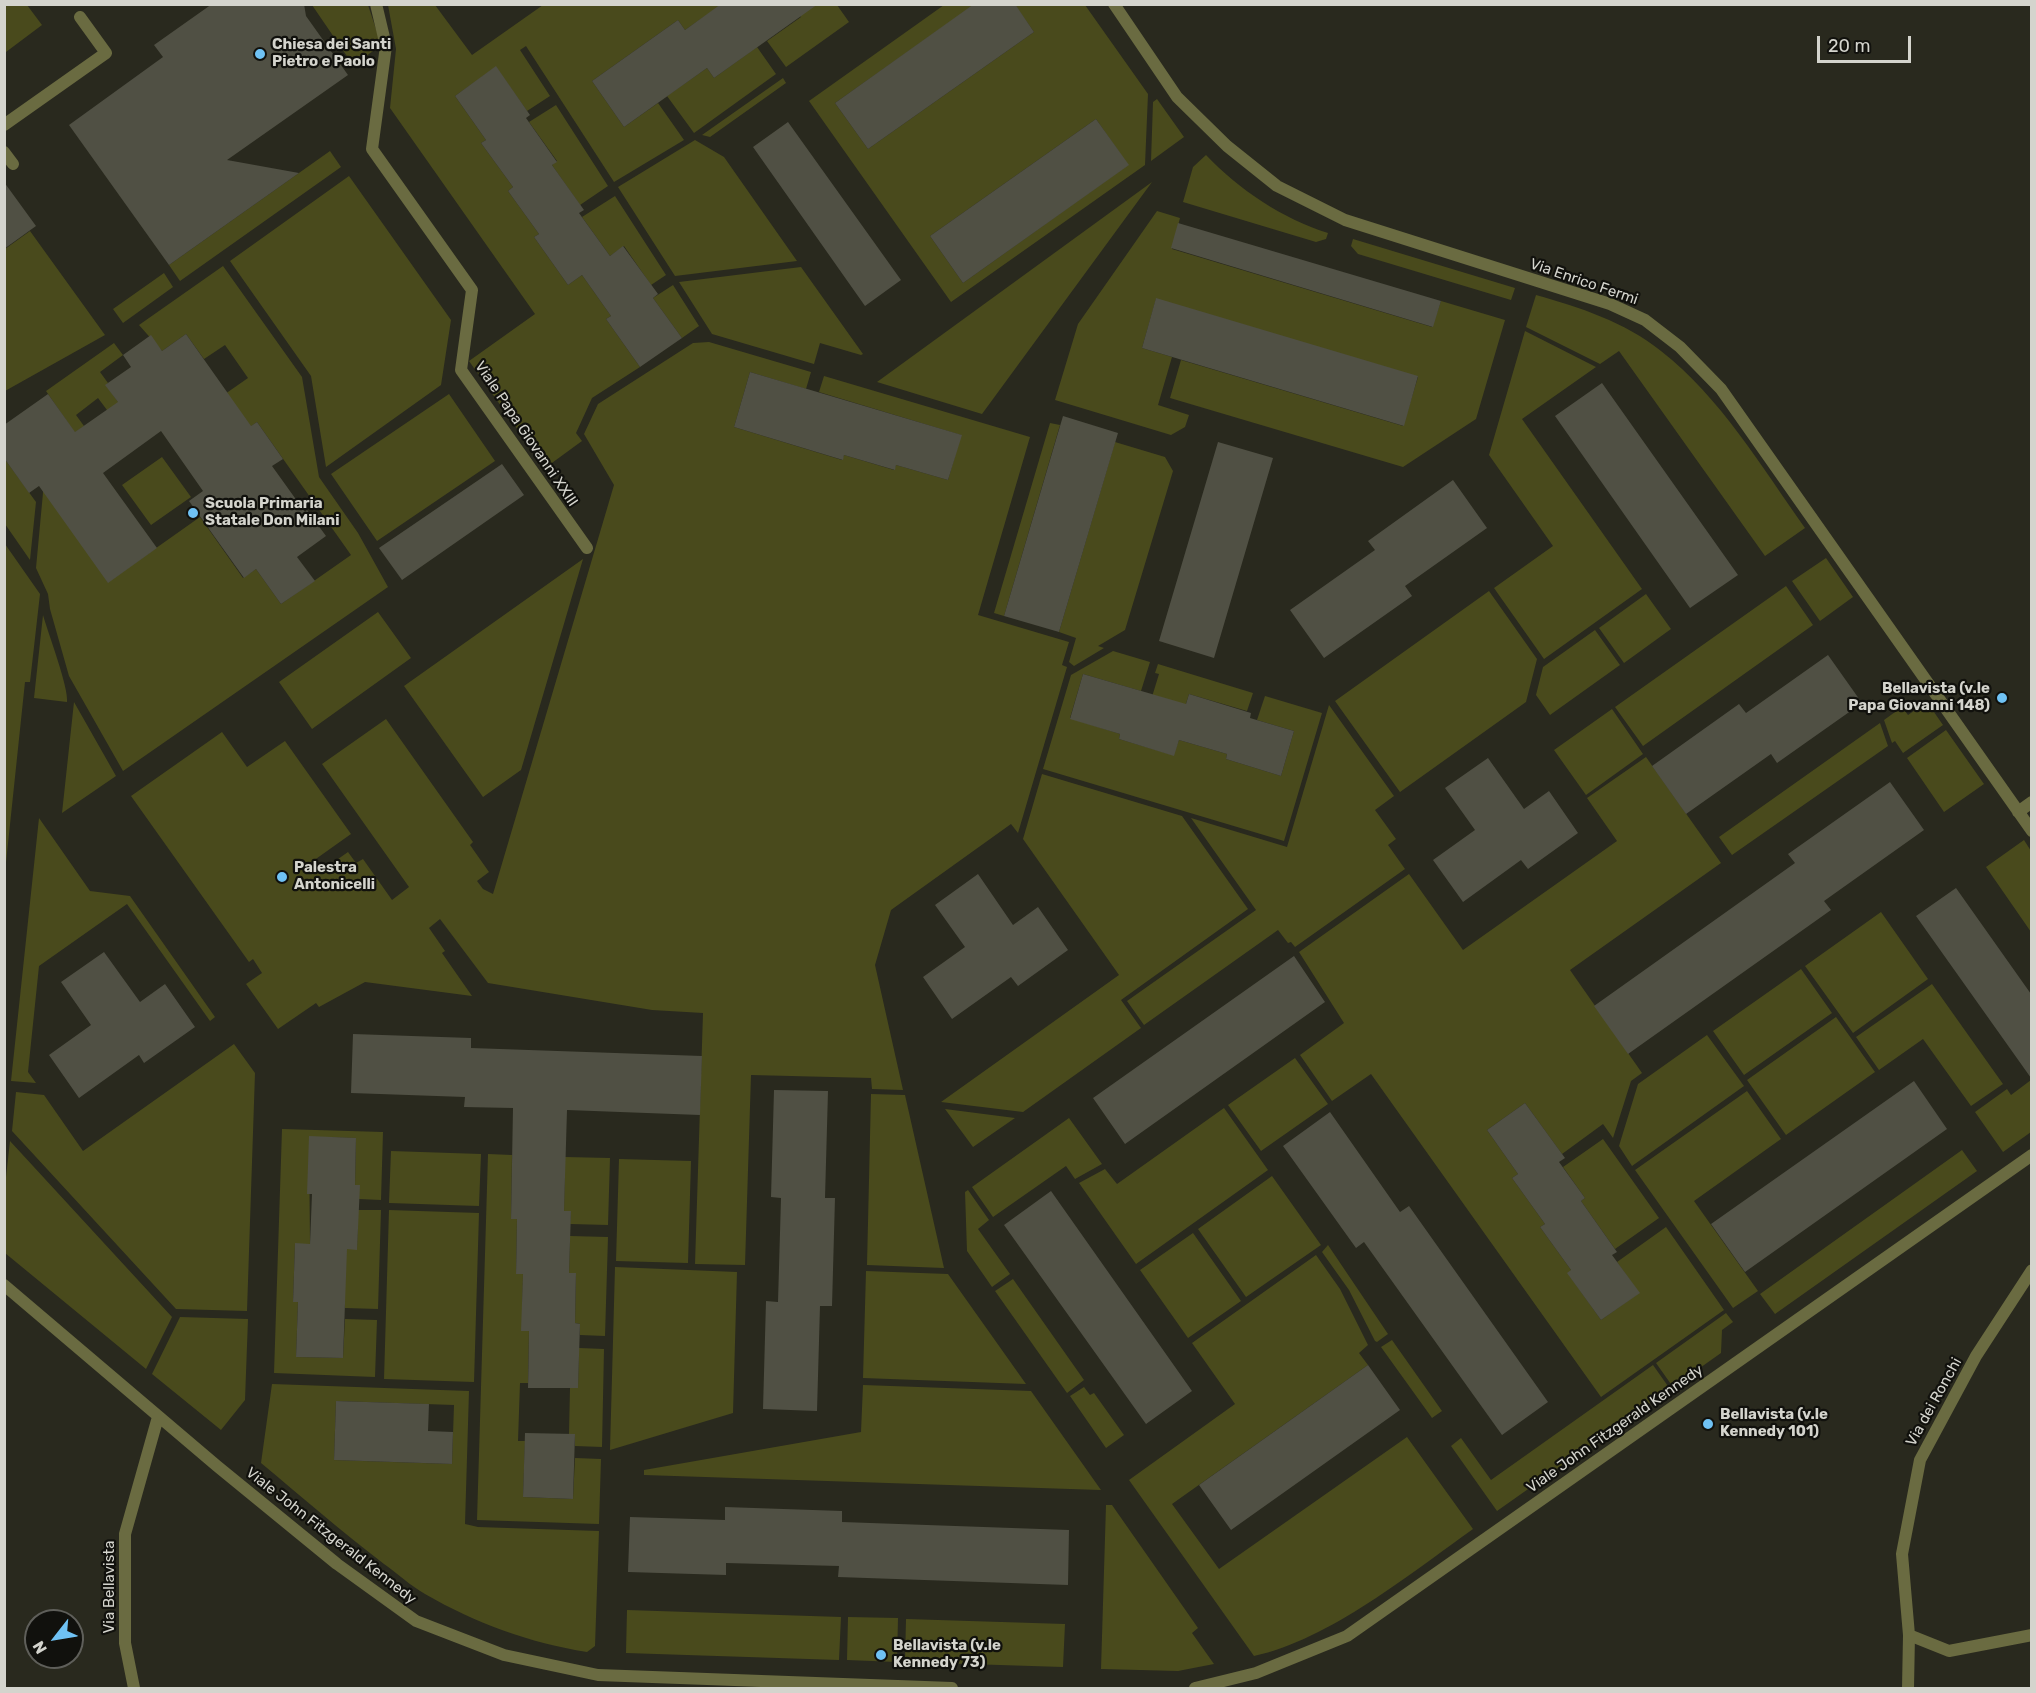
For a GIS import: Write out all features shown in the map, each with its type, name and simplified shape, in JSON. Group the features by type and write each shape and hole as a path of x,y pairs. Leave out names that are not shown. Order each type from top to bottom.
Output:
{"street":[{"name":"Viale Papa Giovanni XXIII","path":"376,4 386,46 372,149 472,290 461,370 587,548"},
{"name":"Via Enrico Fermi","path":"1114,4 1177,97 1227,146 1277,186 1345,220 1610,304 1645,320 1680,347 1721,389 2031,831"},
{"path":"4,125 106,53 80,17"},
{"path":"4,152 13,164"},
{"path":"2018,813 2031,802"},
{"name":"Viale John Fitzgerald Kennedy","path":"1195,1689 1256,1673 1347,1636 2031,1155"},
{"name":"Via dei Ronchi","path":"1908,1689 1910,1635 1902,1554 1920,1460 1976,1356 2031,1270"},
{"name":"Viale John Fitzgerald Kennedy","path":"4,1285 158,1417 337,1564 416,1621 504,1655 598,1675 952,1689"},
{"name":"Via Bellavista","path":"134,1689 125,1643 125,1534 158,1417"},
{"path":"1910,1635 1949,1651 2031,1635"}],"shaded area":[{"path":"4,5 27,5 42,25 6,52"},
{"path":"312,5 368,5 378,35 379,47 353,65"},
{"path":"388,5 435,5 472,55 543,5 721,5 685,30 678,20 592,81 624,127 658,103 684,140 614,182 526,46 520,50 550,96 527,111 496,67 455,96 486,140 481,143 513,187 508,191 539,234 534,237 568,285 582,275 611,316 606,319 640,367 592,398 576,433 582,441 545,468 469,361 535,314 390,108 396,49"},
{"path":"792,5 837,5 849,22 786,67 767,41 801,17"},
{"path":"944,5 974,5 835,103 868,149 1034,32 1015,5 1085,5 1148,94 1145,165 951,302 809,101","holes":["1096,119 1128,165 963,283 930,236"]},
{"path":"757,47 776,74 694,133 667,96 707,68 714,78"},
{"path":"783,78 786,83 710,137 702,135"},
{"path":"1157,99 1184,137 1151,161 1153,102"},
{"path":"556,105 608,186 580,205 552,165 557,161 529,122"},
{"path":"695,140 724,157 797,261 675,276 618,187"},
{"path":"330,151 341,167 180,281 169,265"},
{"path":"1206,155 1232,180 1262,201 1294,220 1328,233 1326,239 1316,242 1183,202 1193,167"},
{"path":"349,176 451,320 441,385 326,467 311,376 230,261"},
{"path":"1152,182 982,414 877,382"},
{"path":"615,196 666,275 651,285 624,246 610,256 582,217"},
{"path":"1157,211 1180,218 1172,249 1432,327 1441,301 1505,320 1476,419 1403,467 1170,398 1181,360 1403,426 1418,377 1156,299 1142,348 1172,357 1158,405 1189,415 1185,427 1171,435 1055,400 1078,324"},
{"path":"30,231 105,335 5,391 5,249"},
{"path":"1353,239 1515,288 1511,300 1358,254 1351,246"},
{"path":"223,266 302,377 319,477 358,533 388,587 123,771 69,676 48,594 36,568 44,482 108,582 200,517 243,578 256,569 281,604 351,555 257,422 225,445 192,417 248,378 225,345 204,359 186,334 162,351 139,325"},
{"path":"801,267 863,354 820,343 814,364 712,334 679,282"},
{"path":"164,273 173,287 123,323 113,309"},
{"path":"673,285 699,326 682,338 653,298"},
{"path":"1536,295 1585,310 1617,324 1647,341 1683,370 1703,390 1739,434 1805,528 1765,556 1619,351 1600,364 1526,327"},
{"path":"1525,331 1596,367 1522,419 1642,589 1544,659 1494,588 1553,546 1489,455"},
{"path":"709,342 811,372 806,389 750,372 734,427 842,460 844,455 894,470 896,465 948,480 961,435 819,392 824,376 1030,437 978,615 1069,642 1062,665 1067,667 1018,833 1011,824 891,910 875,965 903,1090 872,1089 871,1078 751,1075 745,1265 695,1264 703,1013 652,1010 488,983 440,919 429,928 445,951 442,953 472,996 365,982 319,1007 316,1003 278,1029 246,984 262,973 253,959 249,962 131,796 222,732 247,767 285,741 351,834 313,861 321,871 348,852 356,863 363,859 392,900 409,887 322,764 386,719 473,842 470,845 489,872 477,881 483,889 493,894 614,485 584,434 598,404 693,343"},
{"path":"114,343 123,355 100,372 108,383 106,385 131,420 107,410 98,398 76,415 84,426 75,433 46,391"},
{"path":"449,394 495,461 377,541 331,474"},
{"path":"1050,423 1060,425 1004,616 994,613"},
{"path":"1115,442 1165,457 1173,471 1125,630 1098,646 1104,648 1074,666 1069,662 1076,638 1059,632"},
{"path":"162,457 191,497 151,525 122,485"},
{"path":"4,458 36,502 30,560 5,524"},
{"path":"5,544 40,594 30,682 25,682 5,872"},
{"path":"1826,558 1853,597 1820,621 1792,581"},
{"path":"583,559 521,770 483,797 404,686"},
{"path":"1786,586 1813,625 1643,746 1615,707"},
{"path":"1489,591 1537,659 1526,702 1400,792 1335,701"},
{"path":"1646,594 1671,629 1624,663 1599,628"},
{"path":"378,612 411,658 312,729 279,682"},
{"path":"43,615 62,673 67,702 34,698"},
{"path":"1595,630 1620,665 1550,715 1536,695 1543,667"},
{"path":"1113,651 1150,662 1141,691 1083,674 1070,718 1120,734 1119,739 1173,755 1179,740 1227,754 1226,759 1281,776 1294,731 1257,720 1265,696 1322,713 1284,841 1043,769 1071,675"},
{"path":"1158,664 1253,693 1247,711 1189,694 1184,710 1151,700 1159,674 1155,673"},
{"path":"74,702 116,776 62,813"},
{"path":"1927,702 1943,725 1903,753 1895,741 1892,743 1884,720 1902,707 1908,715"},
{"path":"1329,705 1394,796 1375,810 1396,839 1388,845 1405,869 1295,947 1291,942 1288,943 1278,930 1144,1025 1127,1001 1256,910 1191,818 1287,847"},
{"path":"1612,709 1643,754 1586,795 1554,750"},
{"path":"1880,723 1888,746 1732,855 1719,837"},
{"path":"1946,730 1984,784 1944,812 1907,758"},
{"path":"1646,757 1721,863 1570,970 1642,1073 1631,1081 1613,1138 1603,1124 1562,1154 1525,1103 1487,1130 1518,1174 1512,1178 1545,1224 1540,1227 1571,1270 1569,1275 1601,1320 1639,1293 1617,1262 1666,1227 1724,1310 1601,1397 1371,1074 1332,1101 1300,1055 1344,1023 1299,952 1409,874 1463,950 1617,841 1587,798"},
{"path":"1042,774 1182,816 1248,909 1121,1000 1141,1028 1023,1112 941,1102 1119,975 1023,839"},
{"path":"39,818 90,891 130,896 215,1017 210,1021 127,904 39,966 28,1072 36,1083 11,1081"},
{"path":"2024,840 2031,851 2031,932 1986,867"},
{"path":"1881,912 1928,979 1853,1033 1805,966"},
{"path":"1801,969 1832,1013 1744,1075 1713,1031"},
{"path":"1932,984 2003,1084 1971,1106 1923,1039 1879,1070 1856,1037"},
{"path":"1836,1017 1875,1072 1786,1135 1747,1080"},
{"path":"1707,1035 1744,1086 1632,1166 1619,1146 1638,1084"},
{"path":"234,1044 255,1073 247,1311 176,1309 12,1131 16,1092 44,1095 83,1151"},
{"path":"1295,1058 1328,1104 1261,1151 1228,1105"},
{"path":"2031,1080 2031,1132 2003,1152 1975,1112 2007,1089 2011,1095"},
{"path":"1747,1091 1781,1139 1694,1201 1758,1291 1733,1308 1635,1170"},
{"path":"871,1094 905,1095 944,1268 867,1265"},
{"path":"1224,1108 1268,1170 1136,1264 1079,1183 1105,1169 1117,1184"},
{"path":"945,1109 1015,1118 973,1147"},
{"path":"1069,1118 1102,1164 1075,1179 1066,1166 993,1217 972,1187"},
{"path":"282,1129 383,1132 381,1200 359,1199 355,1185 356,1138 309,1137 310,1244 295,1244 293,1302 298,1302 296,1357 343,1358 345,1319 377,1320 375,1377 274,1373"},
{"path":"1603,1139 1659,1218 1615,1249 1581,1201 1585,1198 1563,1167"},
{"path":"10,1141 172,1317 146,1369 5,1253 4,1195"},
{"path":"1962,1150 1977,1171 1775,1314 1760,1294"},
{"path":"391,1151 481,1154 479,1206 389,1203"},
{"path":"488,1154 512,1155 511,1219 517,1219 516,1274 523,1274 522,1331 529,1331 528,1383 520,1383 518,1441 525,1441 523,1497 573,1499 575,1458 601,1459 599,1524 477,1520"},
{"path":"565,1157 610,1158 608,1225 570,1224 571,1211 564,1211"},
{"path":"619,1159 691,1161 688,1263 616,1261"},
{"path":"1272,1176 1321,1245 1246,1297 1198,1229"},
{"path":"968,1190 989,1220 978,1229 1010,1274 992,1287 967,1251 965,1192"},
{"path":"358,1210 381,1210 378,1309 345,1308 342,1249 357,1249"},
{"path":"389,1210 479,1213 474,1382 384,1379"},
{"path":"1193,1233 1241,1301 1188,1338 1140,1270"},
{"path":"570,1236 608,1237 605,1336 580,1335 580,1324 575,1323 576,1274 569,1273"},
{"path":"1328,1245 1388,1334 1377,1342 1349,1290 1322,1252"},
{"path":"1316,1255 1340,1289 1368,1345 1359,1353 1368,1365 1172,1504 1219,1569 1407,1437 1473,1529 1396,1584 1340,1620 1311,1636 1254,1656 1129,1480 1235,1404 1192,1343"},
{"path":"615,1267 737,1272 733,1413 610,1450"},
{"path":"866,1271 948,1274 1026,1384 863,1378"},
{"path":"1013,1279 1084,1380 1067,1393 995,1291"},
{"path":"1726,1313 1733,1322 1722,1330 1721,1353 1673,1387 1656,1363"},
{"path":"180,1317 248,1319 245,1400 221,1430 152,1374"},
{"path":"1392,1340 1442,1411 1432,1418 1381,1347"},
{"path":"579,1348 604,1349 602,1447 575,1446 575,1435 569,1434 570,1388 578,1387"},
{"path":"1653,1365 1670,1389 1497,1511 1451,1446 1461,1438 1491,1480"},
{"path":"272,1384 469,1391 465,1524 478,1527 599,1531 595,1646 587,1652 524,1637 483,1623 420,1591 337,1527 261,1463","holes":["336,1401 454,1405 452,1464 334,1460"]},
{"path":"863,1385 1031,1391 1101,1490 644,1475 644,1470 861,1432"},
{"path":"1084,1387 1090,1395 1094,1393 1124,1435 1106,1448 1070,1396"},
{"path":"1106,1505 1112,1505 1198,1628 1192,1633 1214,1664 1178,1671 1101,1669"},
{"path":"627,1610 841,1617 839,1660 626,1653"},
{"path":"848,1617 898,1618 897,1662 847,1660"},
{"path":"906,1619 1065,1624 1063,1667 905,1662"}],"building":[{"path":"212,4 304,4 306,16 348,75 227,160 299,173 169,265 69,125 163,57 154,45"},
{"path":"721,4 818,4 714,78 707,68 624,127 592,81 678,20 685,30"},
{"path":"974,4 1015,4 1034,32 868,149 835,103"},
{"path":"496,66 530,115 526,118 557,162 552,165 584,210 579,213 610,256 623,246 658,294 653,298 682,338 640,367 606,319 611,316 582,275 568,285 534,237 539,234 508,191 513,187 481,143 486,140 455,96"},
{"path":"1096,119 1129,165 963,283 930,236"},
{"path":"788,122 901,280 865,306 753,147"},
{"path":"4,182 36,226 4,249"},
{"path":"1178,223 1441,301 1433,327 1171,248"},
{"path":"1156,298 1418,376 1404,426 1142,348"},
{"path":"186,334 251,426 257,422 283,459 272,466 305,512 307,510 326,536 297,557 315,581 281,604 256,569 244,578 189,501 203,491 161,431 103,473 157,548 108,583 39,486 29,493 4,458 4,425 48,394 75,432 118,402 105,385 131,367 123,355 151,335 162,351"},
{"path":"750,372 962,435 948,480 896,465 895,470 844,455 843,460 734,427"},
{"path":"1602,383 1738,575 1690,608 1555,416"},
{"path":"1063,416 1118,433 1059,632 1004,616"},
{"path":"1218,442 1273,458 1214,658 1159,641"},
{"path":"502,464 524,495 402,580 379,548"},
{"path":"1453,480 1487,528 1405,586 1412,596 1324,658 1290,610 1375,550 1368,541"},
{"path":"1828,655 1862,703 1777,763 1771,754 1686,814 1652,766 1739,704 1746,713"},
{"path":"1083,674 1186,704 1189,694 1251,713 1250,718 1294,731 1281,776 1226,759 1227,754 1179,740 1174,756 1119,739 1120,734 1070,719"},
{"path":"1488,758 1524,809 1549,791 1578,833 1528,869 1521,860 1463,902 1433,860 1475,830 1445,788"},
{"path":"1890,782 1924,830 1824,901 1831,910 1628,1054 1594,1006 1795,863 1788,854"},
{"path":"978,874 1013,925 1038,907 1068,950 1018,986 1011,977 952,1019 923,977 965,947 935,905"},
{"path":"1956,888 2031,994 2031,1078 1916,916"},
{"path":"104,952 140,1002 165,984 195,1027 144,1063 139,1055 79,1098 49,1055 91,1025 61,982"},
{"path":"1294,956 1325,1002 1125,1144 1093,1098"},
{"path":"353,1034 471,1038 471,1048 702,1056 700,1115 567,1110 564,1211 571,1211 569,1273 576,1273 575,1323 580,1324 578,1388 528,1388 529,1331 521,1331 523,1274 516,1274 517,1219 511,1219 513,1108 464,1107 465,1097 351,1093"},
{"path":"1914,1081 1947,1129 1745,1272 1711,1224"},
{"path":"774,1090 828,1091 825,1198 835,1198 832,1306 820,1306 817,1411 763,1409 766,1301 778,1302 781,1198 771,1197"},
{"path":"1525,1103 1565,1158 1559,1162 1585,1198 1581,1201 1617,1252 1612,1255 1640,1293 1601,1320 1567,1273 1571,1270 1540,1227 1545,1224 1512,1178 1518,1174 1487,1130"},
{"path":"1330,1112 1400,1212 1409,1206 1548,1402 1502,1435 1364,1242 1356,1248 1283,1146"},
{"path":"309,1136 356,1138 355,1185 360,1185 357,1250 347,1249 343,1358 296,1357 298,1302 293,1302 295,1243 310,1244 312,1194 307,1194"},
{"path":"1051,1191 1192,1391 1146,1424 1004,1225"},
{"path":"1368,1365 1400,1410 1231,1530 1199,1485"},
{"path":"336,1401 429,1404 428,1431 453,1432 452,1464 334,1460"},
{"path":"525,1433 575,1434 573,1499 523,1497"},
{"path":"725,1507 842,1511 842,1522 1069,1530 1068,1585 838,1577 839,1566 726,1563 726,1575 628,1572 630,1517 725,1520"}],"place":[{"name":"Chiesa dei Santi Pietro e Paolo","path":"260,54"},
{"name":"Scuola Primaria Statale Don Milani","path":"193,513"},
{"name":"Bellavista (v.le Papa Giovanni 148)","path":"2002,698"},
{"name":"Palestra Antonicelli","path":"282,877"},
{"name":"Bellavista (v.le Kennedy 101)","path":"1708,1424"},
{"name":"Bellavista (v.le Kennedy 73)","path":"881,1655"}]}
